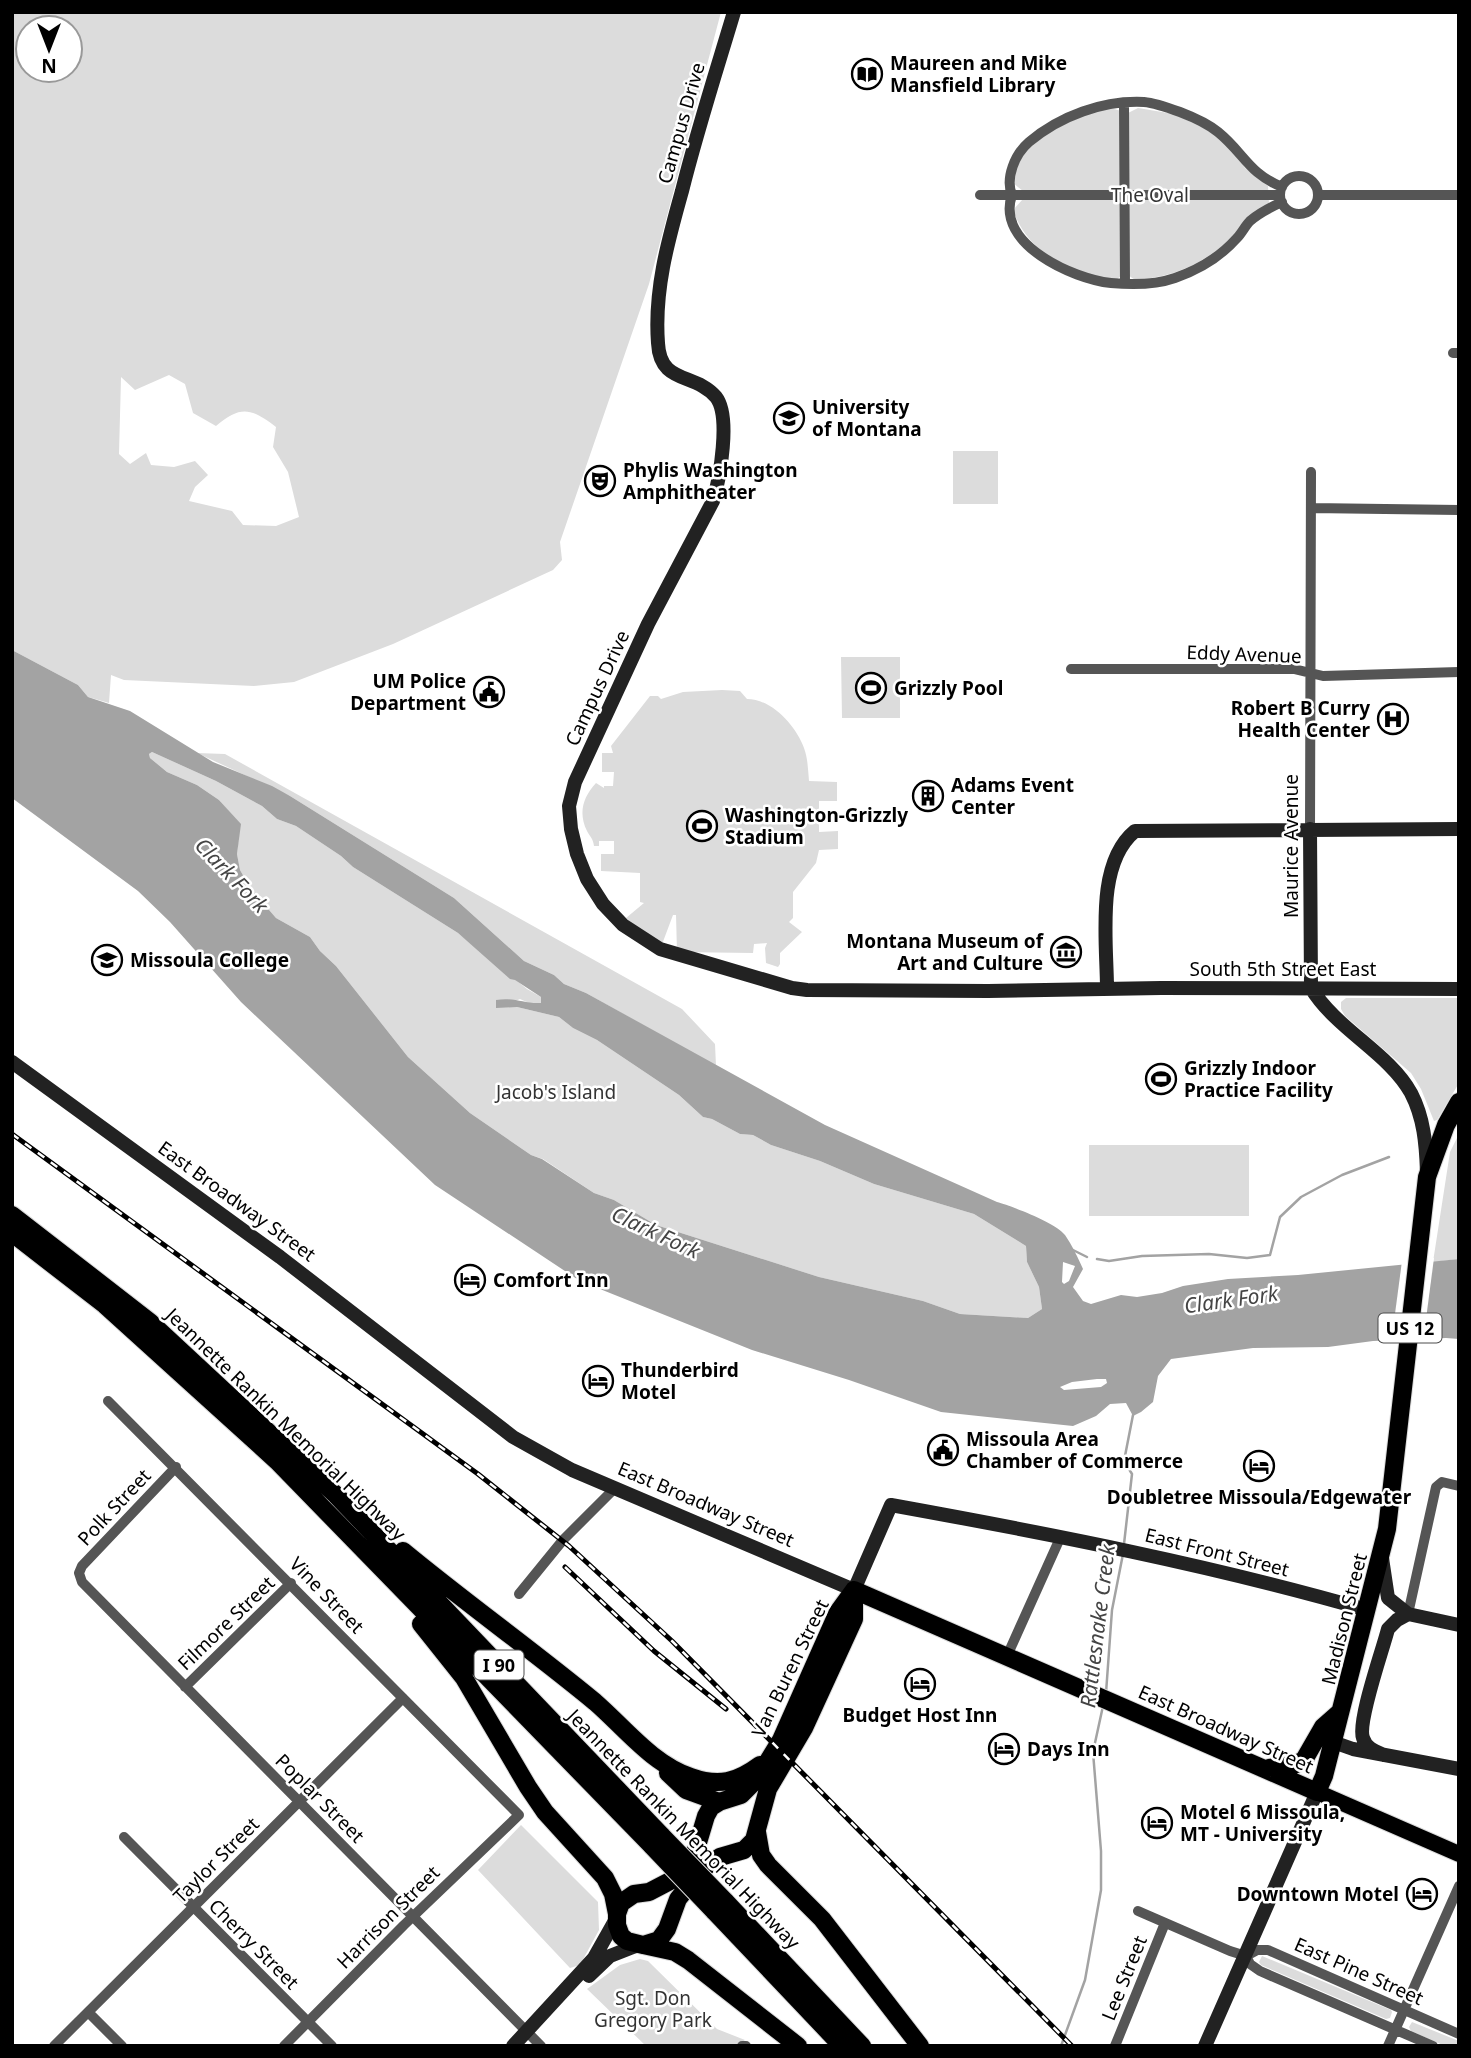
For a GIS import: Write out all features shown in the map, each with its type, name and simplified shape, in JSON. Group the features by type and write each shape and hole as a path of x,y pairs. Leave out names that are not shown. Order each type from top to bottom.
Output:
{"highway":[{"name":"US 12","path":"1427,1177 1446,1125 1459,1102"},
{"name":"Madison Street","path":"1317,1792 1324,1776 1382,1557 1392,1497 1427,1177"},
{"name":"Jeannette Rankin Memorial Highway","path":"12,1215 150,1322 336,1495 719,1906 862,2046"},
{"name":"Jeannette Rankin Memorial Highway","path":"12,1233 115,1314 277,1461 355,1542 657,1841"},
{"path":"336,1495 464,1602 595,1703 686,1790 750,1808 761,1854 768,1864 822,1919 920,2046"},
{"path":"355,1542 464,1678 545,1812 605,1878 613,1895 621,1936 640,1945 675,1952 688,1960 798,2046"},
{"name":"East Broadway Street","path":"853,1590 1317,1792"},
{"name":"Van Buren Street","path":"617,1917 621,1903 628,1896 665,1886 685,1867 694,1856 708,1812 749,1789 780,1740 838,1612 853,1590"},
{"name":"Van Buren Street","path":"757,1829 768,1789 804,1728 854,1619 853,1590"},
{"name":"US 12","path":"1265,1768 1294,1765 1304,1760 1323,1727 1342,1710"},
{"path":"647,1751 672,1769 689,1777 714,1782 730,1782 768,1762"},
{"path":"705,1825 712,1844 719,1850 733,1853"},
{"path":"640,1945 655,1942 662,1937 684,1889 702,1869 720,1857 750,1846 757,1829"},
{"path":"649,1892 662,1901 670,1917"},
{"name":"Jeannette Rankin Memorial Highway","path":"719,1906 842,2046"}],"main road":[{"name":"East Broadway Street","path":"1317,1792 1459,1854"}],"street":[{"name":"Campus Drive","path":"734,12 672,227 660,279 657,309 661,360 676,376 708,389 719,402 722,422 720,469 713,501 651,619 575,782 569,818 577,855 594,891 612,915 660,948 792,988 832,991 1107,989"},
{"path":"1124,103 1125,284"},
{"path":"1281,195 1256,173 1216,130 1203,122 1151,104 1124,103 1106,105 1070,117 1030,141 1018,157 1011,173 1009,185 1012,195 1009,206 1018,233 1030,247 1059,267 1080,276 1112,283 1154,283 1191,272 1224,251 1249,222 1281,195 1289,179 1302,176 1315,184 1318,195 1315,206 1300,214 1289,211 1281,195"},
{"path":"980,195 1281,195"},
{"path":"1318,195 1459,195"},
{"name":"Maurice Avenue","path":"1311,472 1311,988"},
{"path":"1311,509 1459,510"},
{"name":"Eddy Avenue","path":"1071,669 1294,669 1323,676 1459,672"},
{"path":"1107,989 1110,879 1117,851 1124,840 1135,831 1459,829"},
{"name":"US 12","path":"1311,988 1323,1007 1385,1063 1410,1092 1425,1134 1427,1177"},
{"name":"South 5th Street East","path":"1107,989 1459,989"},
{"name":"East Broadway Street","path":"12,1062 280,1257 513,1437 559,1464 853,1590"},
{"name":"Vine Street","path":"108,1401 519,1815"},
{"name":"Polk Street","path":"79,1573 82,1566 176,1467"},
{"path":"1384,1755 1370,1748 1364,1741 1362,1722 1388,1629 1408,1614 1436,1487 1442,1482 1459,1486"},
{"path":"520,1594 563,1541 615,1488"},
{"name":"East Front Street","path":"853,1590 891,1504 1135,1552 1367,1610"},
{"path":"1007,1656 1061,1536"},
{"path":"1382,1557 1388,1598 1408,1614 1459,1625"},
{"name":"Poplar Street","path":"79,1573 82,1582 184,1687 541,2046"},
{"name":"Filmore Street","path":"184,1687 291,1583"},
{"name":"Taylor Street","path":"54,2046 403,1698"},
{"path":"1332,1742 1459,1769"},
{"name":"Madison Street","path":"1205,2046 1317,1792"},
{"name":"Harrison Street","path":"284,2046 412,1917 519,1815"},
{"name":"Cherry Street","path":"124,1837 332,2046"},
{"path":"1388,2046 1459,1886"},
{"name":"East Pine Street","path":"1138,1911 1245,1956 1250,1964 1260,1971 1433,2046"},
{"name":"Van Buren Street","path":"543,2016 548,2007 594,1958 617,1917"},
{"name":"Lee Street","path":"1115,2046 1164,1923"},
{"path":"513,2046 610,1956 640,1945"},
{"name":"East Pine Street","path":"1245,1956 1257,1950 1268,1950 1459,2034"},
{"path":"88,2012 122,2046"}],"green space":[{"path":"12,12 721,12 649,284 560,542 562,560 553,570 393,644 294,682 254,686 124,680 111,675 109,703 88,697 78,685 12,650","holes":["169,375 185,384 193,413 216,426 232,415 246,412 260,416 276,427 273,447 288,472 299,517 276,526 243,525 232,511 189,501 195,487 208,475 195,461 174,467 151,465 146,453 130,464 119,454 121,377 135,390"]},
{"name":"The Oval","path":"1138,108 1174,114 1214,133 1236,154 1245,168 1268,186 1269,204 1224,245 1194,265 1177,272 1135,280 1128,275 1122,275 1116,280 1068,267 1040,250 1020,225 1013,210 1023,199 1023,191 1013,183 1017,167 1032,145 1065,123 1091,112 1115,109 1128,113"},
{"path":"953,451 998,451 998,504 953,504"},
{"name":"Grizzly Pool","path":"841,657 900,657 900,718 842,718"},
{"name":"Washington-Grizzly Stadium","path":"740,691 747,699 765,704 782,715 804,748 809,781 837,782 837,801 819,801 819,832 838,831 838,849 819,850 816,863 793,892 793,918 789,922 802,932 780,953 778,967 766,963 767,943 754,944 753,953 677,952 676,915 673,915 661,947 626,918 644,903 640,902 640,873 601,871 601,854 614,854 614,841 599,841 599,846 594,846 584,824 582,812 585,800 596,783 604,788 613,786 614,772 602,772 602,753 613,753 611,746 650,696 658,696 661,699 683,692"},
{"name":"Jacob's Island","path":"152,752 216,781 262,806 277,819 296,826 353,867 458,933 527,989 541,997 541,1003 529,1003 520,999 502,1007 517,1007 559,1017 679,1095 703,1117 740,1134 753,1135 771,1145 820,1161 874,1184 974,1214 1026,1246 1027,1262 1039,1287 1042,1309 1028,1318 960,1314 923,1301 819,1277 656,1225 614,1200 594,1193 543,1159 531,1155 470,1113 408,1057 310,937 276,918 251,889 240,870 237,854 240,824 219,800 197,785 167,772 150,758 149,754"},
{"path":"197,753 225,754 682,1009 715,1044 716,1066 586,993 564,984 554,975 524,961 454,898 290,796"},
{"path":"1346,998 1459,998 1459,1083 1437,1120 1434,1121 1421,1089 1411,1073 1345,1016 1341,1002"},
{"path":"1459,1134 1459,1259 1433,1262 1450,1152"},
{"path":"1089,1145 1249,1145 1249,1216 1089,1216"},
{"path":"521,1825 598,1902 599,1930 580,1965 570,1968 478,1870"},
{"path":"1262,1956 1391,2010 1390,2018 1386,2019 1261,1965 1259,1962"},
{"name":"Sgt. Don Gregory Park","path":"640,1959 648,1961 717,2029 745,2040 737,2046 646,2046 587,1989 620,1965"},
{"path":"1412,2022 1459,2041 1459,2046 1445,2046 1411,2031 1409,2027"}],"water":[{"name":"Clark Fork","path":"12,650 78,685 88,697 130,711 213,762 290,796 454,898 524,961 554,975 564,984 586,993 825,1125 1053,1225 1065,1235 1083,1269 1073,1287 1083,1301 1091,1304 1121,1295 1137,1297 1228,1279 1459,1259 1459,1339 1373,1341 1328,1347 1253,1348 1171,1359 1158,1376 1153,1402 1141,1412 1133,1416 1126,1403 1110,1404 1096,1416 1073,1426 941,1412 752,1350 580,1281 435,1185 241,1002 170,922 138,891 12,798","holes":["152,752 216,781 262,806 277,819 296,826 353,867 458,933 510,979 541,997 541,1003 496,1000 496,1008 517,1007 559,1017 679,1095 703,1117 740,1134 753,1135 771,1145 820,1161 874,1184 974,1214 1026,1246 1027,1262 1039,1287 1042,1309 1028,1318 960,1314 923,1301 819,1277 656,1225 614,1200 594,1193 542,1159 531,1155 470,1113 408,1057 310,937 276,918 251,889 240,870 237,854 241,824 219,800 197,785 167,772 150,758 149,754","1063,1262 1075,1266 1069,1281 1064,1284","1106,1379 1107,1383 1101,1387 1064,1390 1060,1387 1072,1382"]}],"pier":[{"path":"1434,1258 1423,1342 1391,1344 1402,1261"}],"waterway":[{"path":"1097,1259 1109,1261 1142,1256 1209,1254 1247,1258 1270,1255 1280,1217 1301,1197 1342,1175 1389,1157"},
{"path":"1071,1249 1087,1257"},
{"name":"Rattlesnake Creek","path":"1124,1544 1132,1474 1124,1461 1133,1415"},
{"name":"Rattlesnake Creek","path":"1106,1693 1112,1610 1123,1554"},
{"name":"Rattlesnake Creek","path":"1061,2046 1085,1980 1101,1890 1101,1851 1093,1752 1103,1706"}],"railway":[{"path":"12,1134 478,1474 569,1546 672,1641 1072,2046"},
{"path":"565,1567 654,1651 726,1709"}],"place":[{"name":"Maureen and Mike Mansfield Library","path":"867,74"},
{"name":"University of Montana","path":"789,418"},
{"name":"Phylis Washington Amphitheater","path":"600,481"},
{"name":"Grizzly Pool","path":"871,688"},
{"name":"UM Police Department","path":"489,692"},
{"name":"Robert B Curry Health Center","path":"1393,719"},
{"name":"Adams Event Center","path":"928,796"},
{"name":"Washington-Grizzly Stadium","path":"702,826"},
{"name":"Montana Museum of Art and Culture","path":"1066,952"},
{"name":"Missoula College","path":"107,960"},
{"name":"Grizzly Indoor Practice Facility","path":"1161,1079"},
{"name":"Comfort Inn","path":"470,1280"},
{"name":"Thunderbird Motel","path":"598,1381"},
{"name":"Missoula Area Chamber of Commerce","path":"943,1450"},
{"name":"Doubletree Missoula/Edgewater","path":"1259,1466"},
{"name":"Budget Host Inn","path":"920,1684"},
{"name":"Days Inn","path":"1004,1749"},
{"name":"Motel 6 Missoula, MT - University","path":"1157,1823"},
{"name":"Downtown Motel","path":"1422,1894"}]}
